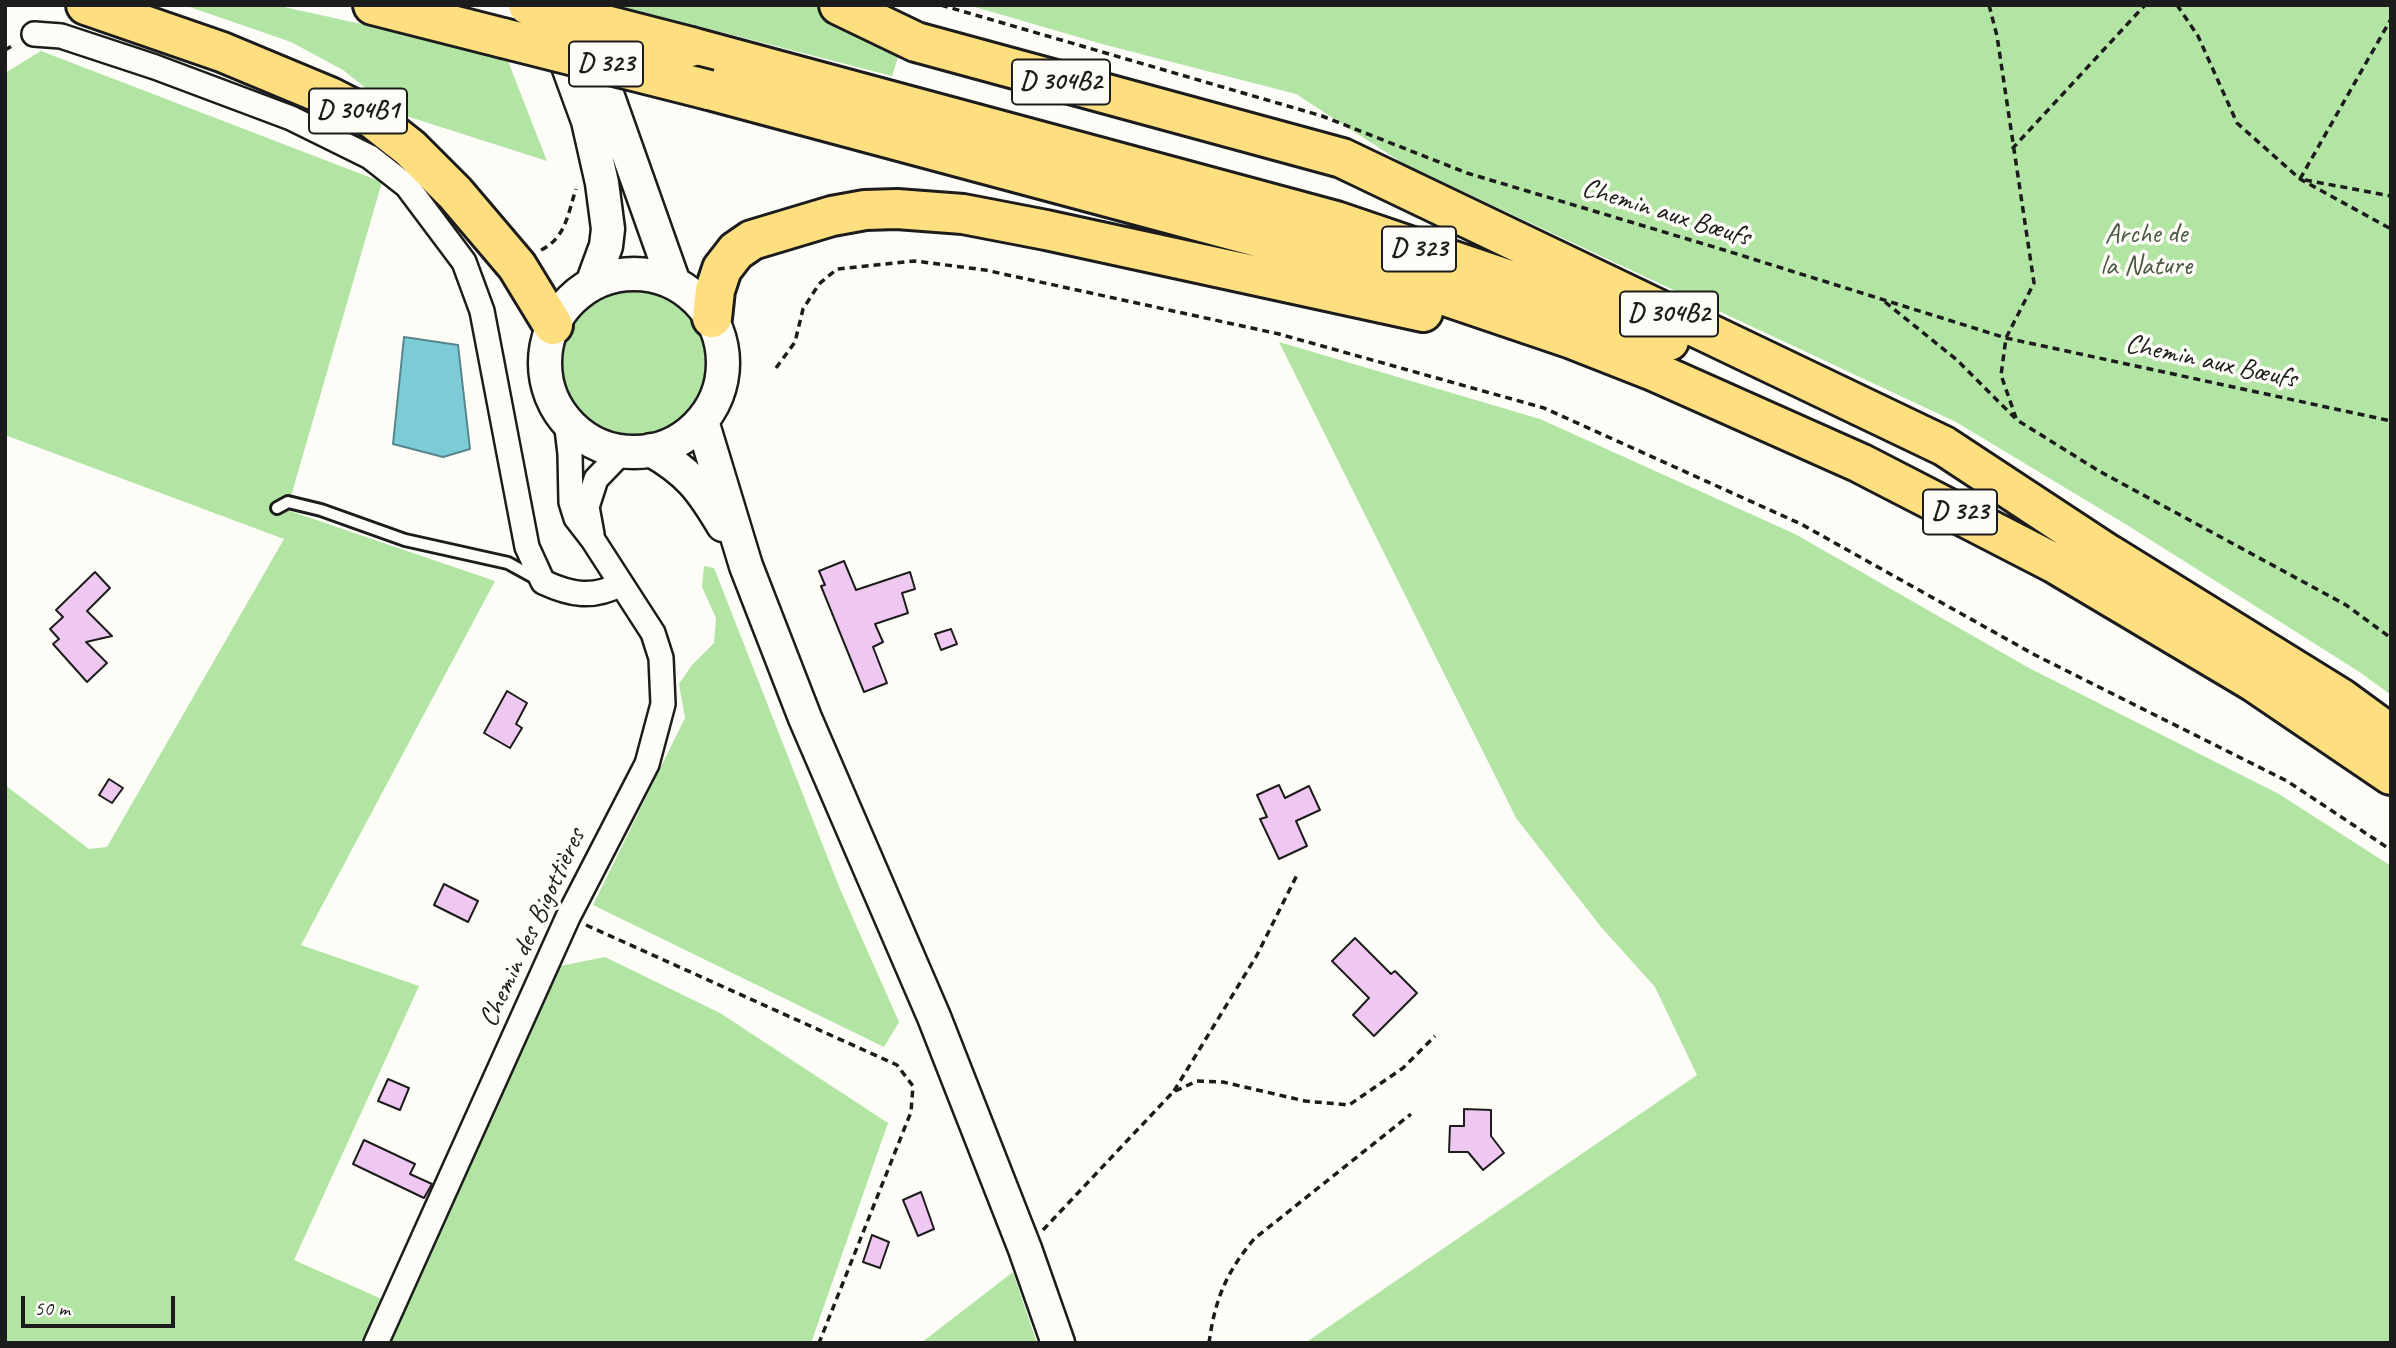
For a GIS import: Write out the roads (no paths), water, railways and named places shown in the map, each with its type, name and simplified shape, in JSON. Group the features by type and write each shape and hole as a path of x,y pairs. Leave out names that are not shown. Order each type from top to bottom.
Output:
{"highway":[{"name":"D 304B1","path":"86,5 222,52 373,118 410,148 454,193 517,266 553,324"},
{"name":"D 323","path":"373,5 709,90 1324,255 1572,339 1651,370 1860,463 2054,563 2255,682 2391,775"},
{"name":"D 323","path":"528,5 1336,221 1586,306 1853,420 2108,554 2342,699 2391,734"},
{"name":"D 304B2","path":"839,5 916,42 1342,158 1944,446 2108,554"},
{"path":"712,318 715,290 722,269 736,251 752,240 832,216 865,210 933,210 1046,230 1399,306 1472,325 1565,357 1610,367 1651,370"}],"main road":[{"path":"545,5 587,121 602,183 608,229 606,246 592,284"},
{"path":"575,5 674,283"},
{"path":"637,451 670,444 688,434 702,421 720,388 723,370 721,344 712,318 695,298 674,283 654,275 633,273 612,276 592,284 563,308 553,324 546,349 546,374 553,398 566,420 601,446 637,451 675,465 694,480 746,566"},
{"path":"702,421 746,566 805,718 934,1017 1025,1249 1058,1343"}],"street":[{"path":"34,34 61,36 291,118 370,156 407,187 464,262 482,311 527,547 543,582 566,593 592,594 621,584"},
{"name":"Chemin des Bigottières","path":"376,1343 568,917 647,764 663,705 661,658 653,633 576,518 571,502 566,420"},
{"path":"593,540 587,507 596,478 637,451"}],"lane":[{"path":"277,508 288,502 321,510 405,540 508,563 543,582"}],"water":[{"path":"404,337 458,345 470,449 443,457 393,444"}],"park label":[{"name":"Arche de la Nature","path":"2146,251"}]}
